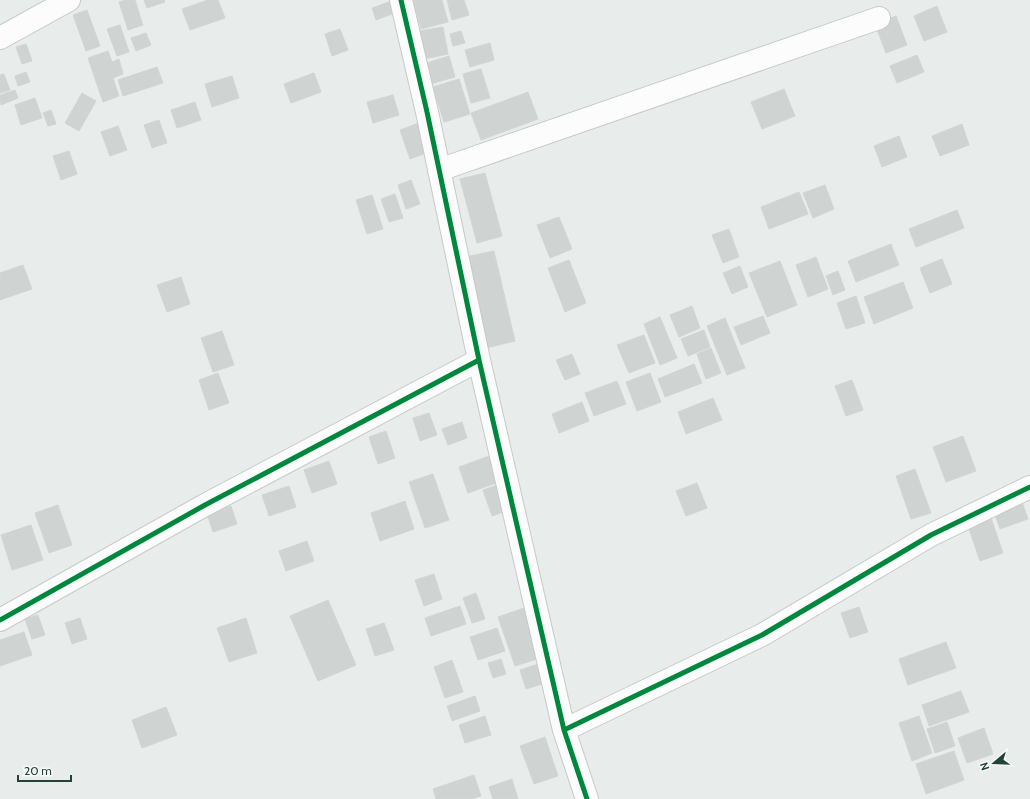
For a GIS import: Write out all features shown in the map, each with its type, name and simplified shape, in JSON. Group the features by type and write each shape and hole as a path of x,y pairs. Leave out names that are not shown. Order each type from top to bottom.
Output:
{"street":[{"path":"0,38 69,0"},
{"path":"401,0 479,360 564,730 587,799"},
{"path":"439,170 879,18"},
{"path":"0,620 205,505 479,360"},
{"path":"564,730 762,635 931,535 1030,487"}],"building":[{"path":"135,0 143,25 128,30 119,2"},
{"path":"144,0 164,0 165,2 147,8"},
{"path":"208,0 218,0 225,18 190,30 182,9"},
{"path":"394,0 400,11 376,20 372,8"},
{"path":"413,0 442,0 448,22 421,29"},
{"path":"447,0 464,0 469,15 452,20"},
{"path":"937,6 947,32 924,41 914,16"},
{"path":"87,10 100,46 86,51 73,15"},
{"path":"896,16 907,45 886,53 875,24"},
{"path":"120,25 129,52 117,56 107,29"},
{"path":"443,27 448,54 424,59 419,31"},
{"path":"340,29 348,50 332,56 325,34"},
{"path":"461,31 465,43 453,46 450,34"},
{"path":"146,33 151,45 136,51 131,38"},
{"path":"490,43 494,60 470,67 465,50"},
{"path":"26,44 32,61 22,64 16,47"},
{"path":"108,51 112,62 119,59 123,74 113,78 119,96 103,102 88,58"},
{"path":"917,55 924,72 897,83 890,66"},
{"path":"449,56 455,77 430,84 424,64"},
{"path":"157,67 163,83 123,96 118,80"},
{"path":"481,69 490,98 471,103 463,74"},
{"path":"26,72 30,82 18,86 15,76"},
{"path":"314,73 321,92 291,103 284,84"},
{"path":"4,74 10,90 0,93 0,75"},
{"path":"232,76 239,98 212,107 205,84"},
{"path":"459,79 470,114 444,122 433,87"},
{"path":"784,89 795,116 762,129 751,102"},
{"path":"15,90 18,98 1,105 0,95"},
{"path":"528,92 538,119 481,140 471,113"},
{"path":"82,93 96,101 79,131 65,123"},
{"path":"393,95 399,115 373,123 367,102"},
{"path":"35,98 42,118 21,125 15,105"},
{"path":"195,102 201,120 177,128 171,110"},
{"path":"51,110 56,124 48,126 43,113"},
{"path":"159,120 167,143 152,148 144,125"},
{"path":"419,123 429,152 410,159 400,130"},
{"path":"962,124 969,145 940,156 932,136"},
{"path":"118,126 127,150 110,156 101,132"},
{"path":"899,136 907,157 882,167 874,146"},
{"path":"69,151 77,174 61,180 53,156"},
{"path":"485,173 502,236 477,243 460,179"},
{"path":"411,180 420,204 406,209 398,185"},
{"path":"825,185 834,209 813,218 803,193"},
{"path":"799,192 808,214 769,229 761,207"},
{"path":"395,194 403,218 389,222 381,199"},
{"path":"372,195 383,229 367,234 356,200"},
{"path":"957,210 964,228 916,247 909,229"},
{"path":"559,217 572,249 550,258 537,225"},
{"path":"729,229 739,257 723,263 712,235"},
{"path":"891,244 899,265 856,282 848,261"},
{"path":"494,251 515,341 486,348 465,257"},
{"path":"816,257 828,289 808,297 796,265"},
{"path":"942,259 952,284 930,293 920,268"},
{"path":"569,260 586,303 565,312 548,268"},
{"path":"780,261 797,305 767,317 749,273"},
{"path":"23,265 32,289 0,300 0,273"},
{"path":"740,266 748,287 732,294 723,273"},
{"path":"838,271 845,290 833,295 826,276"},
{"path":"181,277 190,304 167,312 157,285"},
{"path":"903,282 913,308 874,324 864,297"},
{"path":"856,296 865,323 846,329 837,303"},
{"path":"692,306 700,328 679,337 670,315"},
{"path":"763,316 770,333 741,345 734,327"},
{"path":"660,317 677,358 660,365 644,324"},
{"path":"725,318 745,368 727,375 707,326"},
{"path":"704,330 710,347 688,356 681,339"},
{"path":"222,331 234,365 213,372 201,338"},
{"path":"644,335 655,363 629,373 617,345"},
{"path":"711,348 721,373 706,379 697,354"},
{"path":"572,354 580,374 565,380 556,360"},
{"path":"694,364 702,383 665,397 658,379"},
{"path":"218,373 229,403 209,410 199,380"},
{"path":"650,373 661,402 637,411 626,382"},
{"path":"852,380 863,410 846,416 835,386"},
{"path":"617,381 626,404 594,416 585,393"},
{"path":"713,398 722,420 686,434 678,412"},
{"path":"582,402 589,421 559,433 552,414"},
{"path":"429,413 437,435 420,441 413,418"},
{"path":"462,422 467,438 448,445 442,429"},
{"path":"386,431 395,458 378,464 369,437"},
{"path":"963,436 976,471 946,482 933,447"},
{"path":"495,454 504,480 468,493 459,467"},
{"path":"329,461 337,484 312,493 304,470"},
{"path":"915,469 931,513 911,519 896,476"},
{"path":"433,474 449,520 425,528 409,482"},
{"path":"697,483 707,508 686,516 676,491"},
{"path":"500,484 509,510 492,516 483,490"},
{"path":"289,486 296,507 269,516 262,495"},
{"path":"1021,499 1028,519 1000,529 993,509"},
{"path":"405,501 414,529 380,541 371,513"},
{"path":"58,505 72,545 49,553 35,513"},
{"path":"231,506 237,524 213,532 207,514"},
{"path":"991,518 1003,553 980,561 968,526"},
{"path":"31,525 43,560 12,570 1,535"},
{"path":"307,541 314,561 286,571 279,551"},
{"path":"434,574 442,599 424,606 415,580"},
{"path":"476,593 485,619 472,623 463,598"},
{"path":"328,600 356,665 318,681 290,616"},
{"path":"460,606 466,624 431,636 425,618"},
{"path":"859,607 868,632 850,638 841,613"},
{"path":"524,608 540,658 515,666 498,617"},
{"path":"38,615 45,635 32,639 25,619"},
{"path":"80,618 87,639 72,644 65,623"},
{"path":"246,618 257,653 229,662 217,628"},
{"path":"384,623 394,650 375,656 366,629"},
{"path":"497,628 505,651 478,660 470,637"},
{"path":"24,632 32,655 0,666 0,640"},
{"path":"946,642 956,668 908,685 899,659"},
{"path":"501,659 506,674 493,678 488,663"},
{"path":"452,660 463,692 445,698 434,667"},
{"path":"538,664 545,683 526,689 520,670"},
{"path":"961,691 969,712 929,726 922,705"},
{"path":"475,696 480,711 452,721 447,706"},
{"path":"166,707 177,735 142,748 132,720"},
{"path":"485,716 491,735 465,743 459,725"},
{"path":"919,716 932,753 912,761 899,723"},
{"path":"947,722 955,746 935,753 927,729"},
{"path":"984,728 993,754 967,763 958,738"},
{"path":"545,737 558,776 534,784 520,746"},
{"path":"954,751 964,780 926,794 916,764"},
{"path":"474,775 481,796 471,799 436,799 433,789"},
{"path":"512,779 518,799 493,799 489,787"}],"cycle path":[{"path":"401,0 427,112 479,360 564,730 587,799"},
{"path":"0,620 205,505 479,360"},
{"path":"564,730 762,635 931,535 1030,487"}]}
